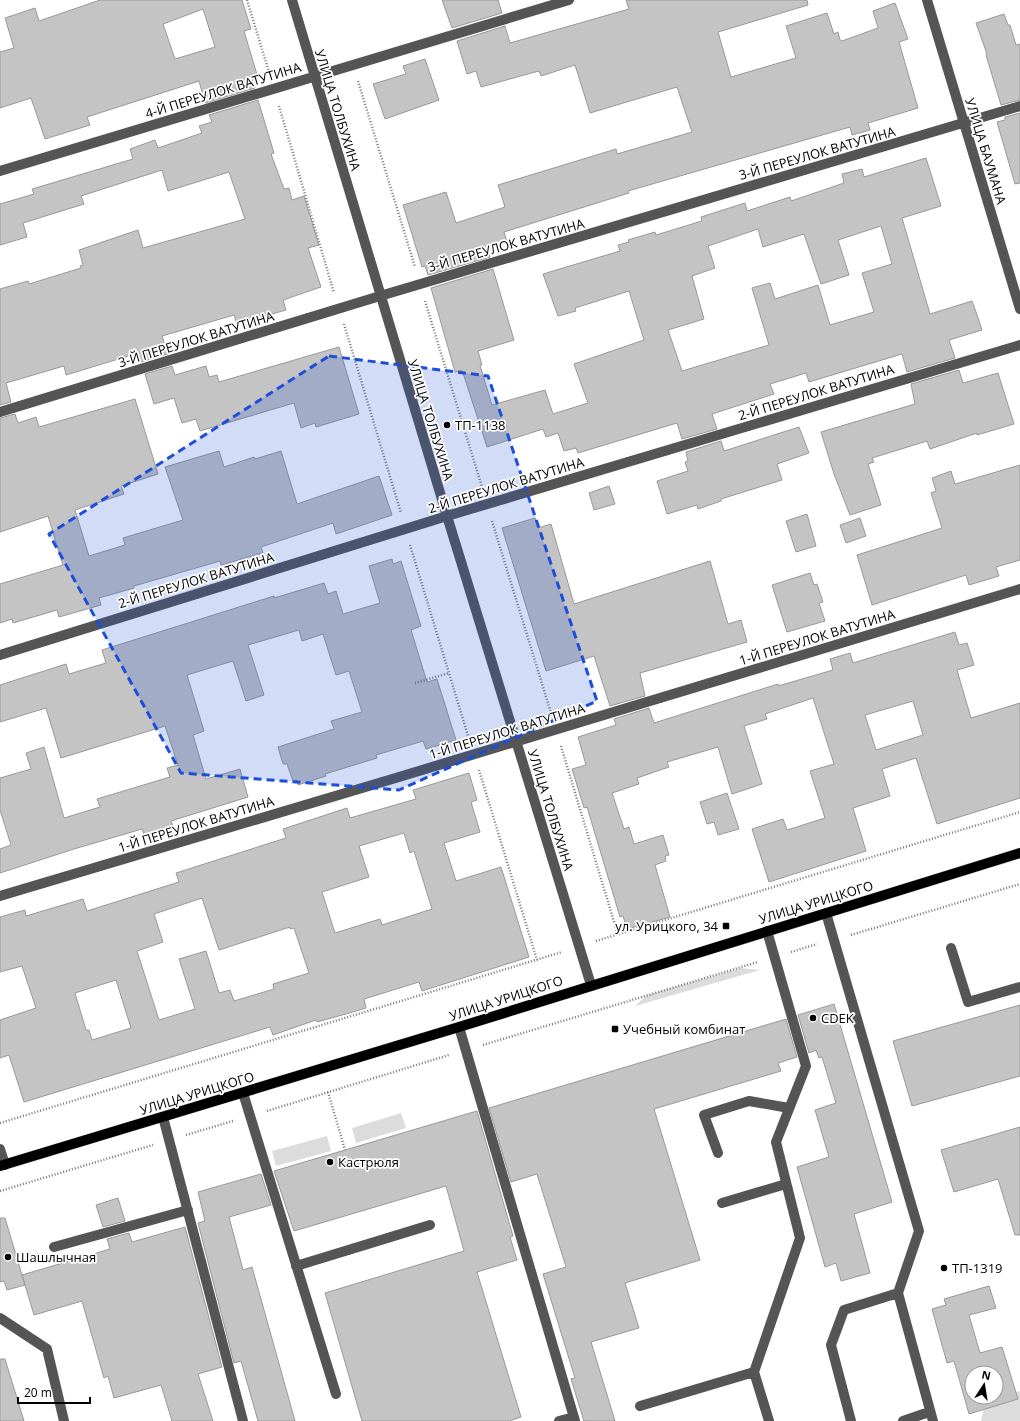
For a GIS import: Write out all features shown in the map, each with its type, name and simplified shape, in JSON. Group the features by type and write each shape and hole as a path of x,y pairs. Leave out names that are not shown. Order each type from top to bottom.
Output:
{"main road":[{"name":"УЛИЦА УРИЦКОГО","path":"2,1166 459,1027 1020,853"}],"street":[{"name":"УЛИЦА ТОЛБУХИНА","path":"292,0 380,296 591,985"},
{"name":"4-Й ПЕРЕУЛОК ВАТУТИНА","path":"0,171 569,0"},
{"name":"УЛИЦА БАУМАНА","path":"927,0 1020,309"},
{"name":"3-Й ПЕРЕУЛОК ВАТУТИНА","path":"0,412 339,308 1020,106"},
{"name":"2-Й ПЕРЕУЛОК ВАТУТИНА","path":"0,655 447,516 1020,345"},
{"name":"1-Й ПЕРЕУЛОК ВАТУТИНА","path":"0,896 517,742 1020,589"},
{"path":"826,913 919,1231 898,1293 931,1417 903,1421"},
{"path":"766,931 806,1066 776,1142 800,1238 754,1372 769,1421"},
{"path":"951,948 968,1002 1020,987"},
{"path":"459,1027 574,1419 559,1421"},
{"path":"243,1093 336,1394"},
{"path":"718,1153 704,1115 749,1100 789,1108"},
{"path":"163,1117 243,1421"},
{"path":"0,1149 2,1166"},
{"path":"722,1203 786,1184"},
{"path":"54,1247 188,1210"},
{"path":"296,1266 430,1225"},
{"path":"851,1421 831,1345 844,1310 898,1293"},
{"path":"0,1318 46,1349 64,1421"},
{"path":"640,1406 754,1372"}],"path":[{"path":"247,0 449,673 537,960"},
{"path":"415,683 449,673"},
{"path":"0,1122 1020,812"},
{"path":"0,1191 1020,884"},
{"path":"328,1092 345,1150"}],"highlighted area":[{"path":"329,356 488,376 597,701 399,790 181,773 49,534"}],"shaded area":[{"path":"741,968 760,970 635,1006 647,995"},
{"path":"401,1113 406,1128 356,1143 352,1128"},
{"path":"327,1136 331,1151 276,1166 272,1151"},
{"path":"1020,1391 1020,1421 981,1421 985,1405 1004,1405 1004,1396"}],"building":[{"path":"100,0 242,0 251,29 244,31 258,78 252,80 255,88 205,103 199,81 87,117 90,125 45,139 31,98 0,108 0,52 14,48 5,18 35,8 39,21","holes":["203,9 215,47 175,59 163,24"]},
{"path":"442,0 498,0 502,13 452,28"},
{"path":"626,0 807,0 808,5 718,32 731,77 796,58 786,26 827,13 834,34 838,32 840,40 842,41 878,28 873,11 895,3 908,39 899,42 918,108 868,123 870,130 852,135 850,127 628,191 629,193 504,232 507,242 487,248 490,257 428,275 425,266 422,267 403,205 446,192 456,223 505,207 498,185 616,149 617,154 692,132 677,87 590,113 575,65 541,76 539,71 481,87 476,71 467,74 457,41 505,26 510,43 629,9"},
{"path":"1004,14 1008,25 1010,25 1016,45 1020,44 1020,100 1001,105 986,55 987,54 976,23"},
{"path":"425,59 439,100 385,119 373,84 406,74 403,66"},
{"path":"258,100 274,153 271,154 284,189 289,188 292,200 304,196 319,245 308,248 321,287 283,300 286,310 237,324 234,315 162,336 168,354 141,362 139,355 136,356 135,354 66,375 64,366 6,383 11,402 0,405 0,289 28,281 29,284 81,268 80,266 83,265 79,250 138,230 143,248 245,219 229,172 168,191 162,170 81,196 84,204 23,223 27,237 0,245 0,204 34,194 32,189 133,159 130,149 155,140 158,148 202,133 199,126 212,122 209,115"},
{"path":"1020,113 1020,183 1015,184 997,122 1005,120 1005,117"},
{"path":"926,158 941,206 902,218 930,314 972,301 982,330 949,340 955,358 907,372 902,354 809,382 806,373 770,384 774,394 712,414 717,429 682,439 677,423 578,453 576,448 564,451 558,433 546,437 543,429 487,447 462,370 455,372 431,288 493,269 514,340 478,351 482,365 480,365 492,405 545,390 553,414 588,403 574,364 644,340 629,291 575,308 576,311 558,316 543,274 620,251 618,245 629,242 628,240 655,232 656,235 702,221 701,217 745,203 747,211 790,197 791,201 844,183 842,174 862,169 864,177","holes":["881,226 892,264 862,273 874,312 830,325 818,285 775,299 770,283 752,288 769,345 682,371 668,330 704,319 692,276 715,268 708,246 758,229 763,247 804,234 821,284 849,275 838,240"]},
{"path":"339,347 359,414 316,427 315,423 301,428 294,403 200,431 196,419 182,423 174,398 154,404 145,374 172,366 175,375 206,366 209,377 217,375 219,382"},
{"path":"959,370 963,383 998,373 1014,424 977,435 977,433 930,449 927,441 872,458 874,462 868,464 881,505 850,515 834,474 821,432 915,404 911,384"},
{"path":"135,399 158,474 121,486 124,494 75,510 89,556 125,545 123,538 183,520 165,467 219,451 224,467 254,457 255,459 281,451 297,504 379,476 392,515 336,534 333,523 261,547 263,553 221,565 220,561 134,586 134,588 99,598 101,605 59,617 57,610 13,623 12,619 0,623 0,584 63,565 48,516 0,532 0,418 15,414 18,423 36,417 39,427"},
{"path":"799,427 809,453 777,464 782,480 721,499 721,501 698,509 697,505 667,514 657,481 688,471 685,462 688,461 686,452 721,441 724,451"},
{"path":"1020,465 1020,560 996,567 999,576 969,585 966,575 872,605 857,555 942,528 931,493 936,491 932,478 951,471 955,484"},
{"path":"609,486 615,504 594,510 589,493"},
{"path":"807,514 816,546 796,552 786,521"},
{"path":"535,518 538,528 551,524 574,604 710,561 728,624 741,620 747,642 640,673 645,696 610,706 594,656 546,671 502,528"},
{"path":"860,518 866,536 846,543 840,525"},
{"path":"392,559 393,564 401,561 421,626 411,630 427,682 437,679 456,740 426,749 423,741 376,755 377,758 325,774 326,776 298,785 297,780 293,781 287,764 283,764 278,747 334,729 331,721 362,712 349,671 336,675 323,634 302,641 299,630 248,645 264,695 246,701 233,661 187,675 204,731 193,735 206,779 240,769 248,797 171,821 173,826 144,835 142,829 0,873 0,849 11,845 0,810 0,778 31,769 26,753 44,747 64,818 100,807 97,799 170,777 167,768 178,765 165,726 61,758 46,708 0,722 0,685 66,664 69,674 106,663 102,650 274,596 274,598 324,583 328,594 336,591 343,614 380,603 369,566"},
{"path":"810,573 814,585 817,584 823,602 819,603 825,621 787,632 772,585"},
{"path":"955,632 959,645 967,643 974,665 957,670 971,718 1020,703 1020,798 937,824 916,758 882,769 890,796 853,808 866,851 769,882 752,829 783,819 787,830 825,818 810,771 834,764 813,698 765,714 767,719 744,726 762,784 732,794 718,747 667,762 669,767 637,778 639,784 612,793 624,829 629,827 634,844 663,835 669,855 665,856 666,861 655,865 670,917 627,929 623,916 620,917 587,807 584,808 572,769 586,765 578,737 616,725 614,719 649,708 654,723 778,684 778,686 833,670 830,659 850,653 853,663","holes":["913,701 923,735 876,750 865,715"]},
{"path":"469,773 477,800 471,802 480,832 444,843 456,881 501,867 529,957 422,991 419,982 364,999 366,1008 353,1012 317,1022 316,1020 273,1035 270,1027 24,1102 9,1055 0,1058 0,1020 36,1008 22,966 0,972 0,917 25,910 26,916 83,899 87,911 179,882 176,873 286,838 283,829 347,808 350,818 416,799 413,790","holes":["404,833 410,853 414,851 432,909 382,925 380,919 335,933 322,892 369,877 359,846","202,898 219,950 290,927 290,929 294,928 309,973 273,984 274,989 234,1001 230,990 219,993 206,951 179,959 195,1009 159,1020 137,951 163,942 154,914","116,980 131,1028 92,1040 89,1030 86,1030 75,993"]},
{"path":"727,793 739,829 718,835 714,822 707,824 700,802"},
{"path":"834,1004 892,1202 854,1214 870,1273 841,1281 836,1263 825,1267 797,1167 829,1157 815,1110 836,1103 822,1057 819,1058 816,1050 809,1053 798,1015"},
{"path":"1020,1005 1020,1076 912,1106 893,1041"},
{"path":"786,1019 797,1057 778,1063 781,1071 654,1109 700,1260 625,1283 639,1328 591,1342 615,1421 584,1421 571,1379 575,1378 543,1274 566,1267 537,1174 511,1182 489,1108"},
{"path":"477,1111 513,1236 510,1237 517,1260 477,1272 521,1417 509,1421 362,1421 325,1293 464,1251 446,1186 294,1231 274,1171"},
{"path":"1020,1127 1020,1235 1015,1235 998,1179 954,1192 941,1150"},
{"path":"261,1174 271,1205 229,1217 243,1270 252,1267 295,1421 258,1421 241,1361 234,1363 198,1223 205,1221 198,1192"},
{"path":"118,1198 125,1221 103,1227 96,1205"},
{"name":"Шашлычная","path":"0,1218 5,1218 25,1285 7,1290 4,1281 0,1282"},
{"path":"185,1227 222,1367 198,1374 213,1421 172,1421 161,1385 114,1398 108,1376 104,1378 82,1301 34,1315 22,1275 110,1249 107,1239 129,1233 132,1242"},
{"path":"989,1286 996,1308 969,1315 980,1353 1002,1347 1018,1399 1004,1403 1004,1365 964,1365 964,1396 954,1361 947,1363 932,1309 946,1305 944,1299"},
{"path":"0,1359 5,1359 24,1421 0,1421"},
{"path":"966,1405 998,1405 969,1414"}],"place":[{"name":"ТП-1138","path":"447,425"},
{"name":"ул. Урицкого, 34","path":"726,926"},
{"name":"CDEK","path":"813,1018"},
{"name":"Учебный комбинат","path":"615,1029"},
{"name":"Кастрюля","path":"330,1162"},
{"name":"Шашлычная","path":"8,1257"},
{"name":"ТП-1319","path":"944,1268"}]}
